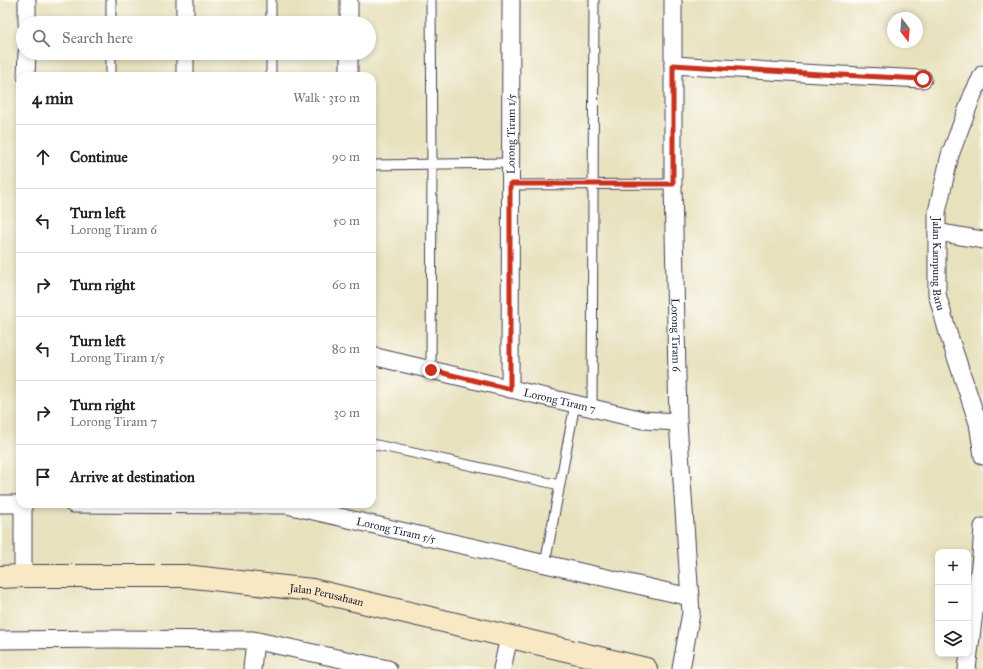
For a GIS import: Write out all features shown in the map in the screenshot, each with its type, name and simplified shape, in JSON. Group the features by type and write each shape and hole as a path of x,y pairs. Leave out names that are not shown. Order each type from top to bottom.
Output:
{"main road":[{"name":"Jalan Perusahaan","path":"0,577 185,576 312,590 646,669"}],"street":[{"path":"27,0 27,16"},
{"path":"185,0 185,16"},
{"path":"349,0 349,16"},
{"name":"Lorong Tiram 1/5","path":"510,389 511,0"},
{"name":"Lorong Tiram 6","path":"673,0 673,184 678,422 691,613 681,669"},
{"path":"26,72 27,60"},
{"path":"185,60 185,72"},
{"path":"349,60 349,72"},
{"path":"673,65 923,79"},
{"name":"Jalan Kampung Baru","path":"983,74 973,94 950,155 937,212 937,294 948,333 978,423 983,456"},
{"path":"937,232 983,240"},
{"name":"Lorong Tiram 7","path":"376,357 644,420 678,422"},
{"path":"0,504 16,504"},
{"path":"21,508 23,576"},
{"name":"Lorong Tiram 5/5","path":"300,508 690,597"},
{"path":"967,669 981,556 983,527"},
{"path":"502,669 509,637"},
{"path":"0,640 120,639 255,641 388,669"},
{"path":"252,669 255,641"}],"lane":[{"path":"111,0 111,16"},
{"path":"271,0 271,16"},
{"path":"431,0 431,370"},
{"path":"545,564 560,485 584,406 594,184 594,0"},
{"path":"110,72 111,60"},
{"path":"271,60 271,72"},
{"path":"376,165 510,164"},
{"path":"510,184 673,184"},
{"path":"376,445 560,485"}],"route":[{"path":"431,370 510,389 510,184 673,184 673,65 923,79"}]}
